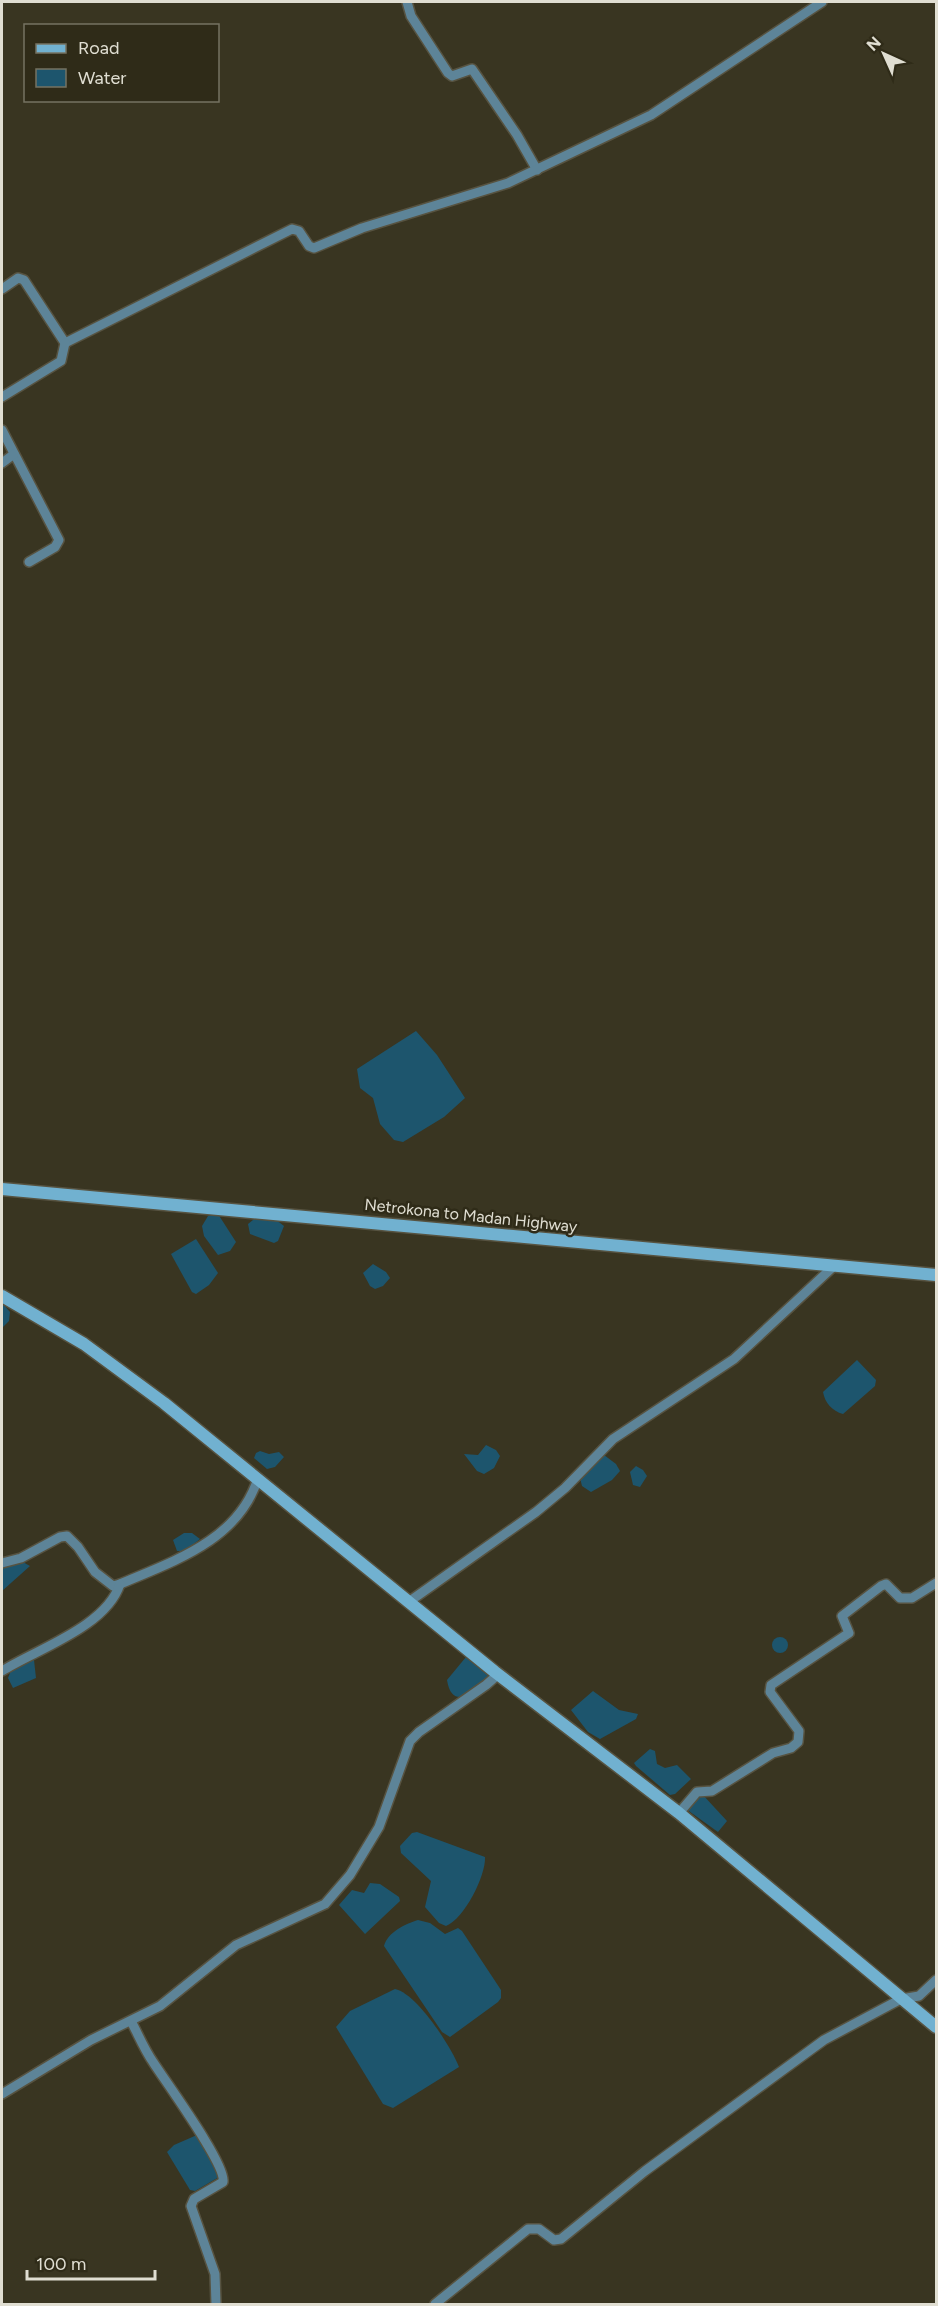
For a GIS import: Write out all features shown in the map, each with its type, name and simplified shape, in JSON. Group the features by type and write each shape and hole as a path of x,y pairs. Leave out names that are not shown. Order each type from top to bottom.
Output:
{"main road":[{"name":"Netrokona to Madan Highway","path":"2,1189 936,1275"},
{"path":"2,1296 84,1344 164,1403 495,1672 679,1813 936,2027"}],"street":[{"path":"407,2 411,16 448,73 452,76 472,69 517,135 537,170"},
{"path":"65,343 292,230 299,231 309,246 314,248 362,228 472,196 537,170 651,115 822,2"},
{"path":"2,289 18,278 24,280 65,343 61,361 2,397"},
{"path":"2,430 59,540 55,548 29,562"},
{"path":"2,463 14,454"},
{"path":"410,1601 536,1512 565,1488 613,1439 734,1359 835,1265"},
{"path":"2,1563 21,1558 60,1537 67,1536 104,1581 113,1586 120,1584 205,1545 241,1514 258,1478"},
{"path":"679,1813 697,1792 712,1791 755,1763 779,1750 791,1748 798,1742 799,1731 770,1692 771,1685 849,1633 842,1616 886,1584 900,1598 912,1598 936,1582"},
{"path":"2,1671 27,1655 41,1651 82,1627 116,1595 120,1584"},
{"path":"2,2094 91,2040 160,2006 236,1945 325,1904 350,1875 379,1827 410,1741 419,1732 486,1685 494,1678 495,1672"},
{"path":"435,2304 528,2229 539,2229 554,2240 561,2239 645,2171 800,2056 824,2040 901,1999 919,1996 936,1980"},
{"path":"131,2020 152,2060 189,2114 222,2171 223,2182 194,2199 191,2206 215,2274 216,2304"}],"water":[{"path":"416,1031 437,1055 465,1098 444,1117 403,1142 394,1140 380,1124 373,1098 360,1088 357,1069"},
{"path":"218,1214 236,1242 230,1251 218,1255 204,1236 202,1226 208,1216"},
{"path":"258,1216 275,1219 284,1226 278,1241 274,1243 250,1234 248,1224"},
{"path":"196,1239 218,1273 209,1285 196,1294 192,1292 171,1254"},
{"path":"373,1264 386,1272 390,1278 383,1286 375,1289 370,1286 363,1273"},
{"path":"2,1303 10,1312 9,1321 2,1328"},
{"path":"857,1360 876,1380 875,1386 843,1414 830,1406 823,1392"},
{"path":"486,1445 496,1450 500,1456 494,1468 484,1474 477,1471 464,1454 478,1455"},
{"path":"260,1451 269,1454 279,1452 284,1457 275,1467 267,1469 254,1458"},
{"path":"604,1455 616,1464 620,1471 612,1480 591,1492 582,1486 580,1478"},
{"path":"636,1466 647,1476 640,1487 633,1485 630,1472"},
{"path":"184,1533 192,1533 200,1539 185,1551 177,1551 173,1540"},
{"path":"21,1561 30,1566 2,1591 2,1566"},
{"path":"780,1637 788,1645 780,1653 772,1645"},
{"path":"30,1656 34,1660 36,1678 13,1688 8,1678 12,1668"},
{"path":"466,1657 472,1659 489,1674 473,1692 460,1697 454,1695 450,1690 447,1680"},
{"path":"593,1691 619,1710 638,1714 636,1719 600,1739 588,1732 571,1710"},
{"path":"650,1749 655,1751 657,1764 665,1768 677,1765 691,1779 675,1794 670,1795 634,1763"},
{"path":"702,1794 727,1821 718,1832 686,1809"},
{"path":"417,1832 485,1857 482,1875 473,1896 460,1915 446,1926 439,1923 425,1907 431,1881 401,1853 400,1846 412,1833"},
{"path":"370,1883 380,1884 399,1897 400,1901 365,1934 339,1905 352,1890 364,1893"},
{"path":"418,1920 430,1923 445,1934 458,1928 462,1931 501,1990 501,1998 498,2002 450,2037 442,2032 384,1946 393,1933"},
{"path":"395,1989 413,2000 432,2022 459,2067 393,2108 383,2104 336,2027 350,2011"},
{"path":"197,2135 219,2173 219,2177 195,2191 190,2190 167,2152 174,2145"}]}
